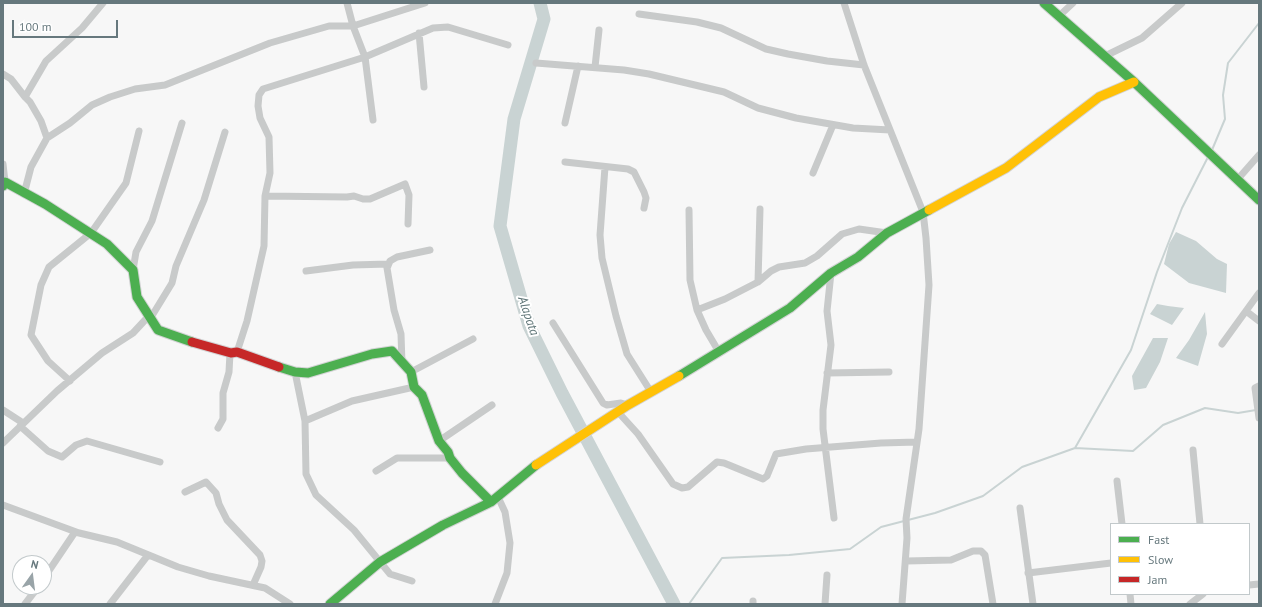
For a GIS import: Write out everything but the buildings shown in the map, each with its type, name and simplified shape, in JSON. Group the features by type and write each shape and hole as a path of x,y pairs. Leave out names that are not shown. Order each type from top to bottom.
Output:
{"street":[{"path":"25,97 46,61 82,28 103,3"},
{"path":"347,3 353,26 365,56 372,120"},
{"path":"24,194 31,167 47,138 70,123 92,105 110,97 135,90 165,85 270,44 329,26 353,26 425,3"},
{"path":"844,3 864,65 910,176 923,212 929,285 917,442 906,523 906,561 902,604"},
{"path":"1044,3 1134,82 1259,200"},
{"path":"1059,16 1073,3"},
{"path":"1105,56 1142,38 1182,3"},
{"path":"639,14 697,22 721,28 773,51 827,61 864,65"},
{"path":"218,428 223,419 223,393 229,372 230,353 234,353 247,321 264,246 265,196 270,173 269,137 260,118 258,106 259,95 263,89 365,56 433,28 448,27 508,45"},
{"path":"594,68 599,30"},
{"path":"419,33 424,88"},
{"path":"536,64 578,66 649,74 724,92 758,108 832,125 890,130"},
{"path":"565,123 578,66"},
{"path":"3,74 11,79 30,102 41,121 47,138"},
{"path":"491,502 527,471 628,405 719,352 790,308 831,273 858,256 887,233 1006,168 1099,97 1134,82"},
{"path":"182,123 152,221 136,252 132,270 137,297 158,330 169,335 295,372 308,373 386,350 392,351 402,364 411,372 414,387 422,395 440,441 448,452 450,458 462,473 491,502"},
{"path":"813,174 832,125"},
{"path":"70,380 48,361 31,335 41,285 49,267 91,233 126,183 139,130"},
{"path":"3,443 70,380 102,353 133,333 146,320 150,319 172,283 176,266 204,200 225,132"},
{"path":"1237,180 1259,155"},
{"path":"565,162 628,169 634,172 646,198 644,208"},
{"path":"3,164 4,184 45,204 91,233 107,244 132,270"},
{"path":"605,167 600,236 602,258 627,354 651,392"},
{"path":"265,196 354,196 363,199 370,199 405,184 409,195 408,224"},
{"path":"758,282 760,209"},
{"path":"689,210 690,280 697,310 706,330 719,352"},
{"path":"697,310 725,299 758,282 770,271 779,267 805,263 817,256 842,234 859,228 887,233"},
{"path":"306,271 353,265 388,264 397,257 430,250"},
{"path":"388,264 387,274 401,334 402,364"},
{"path":"831,273 827,311 831,345 823,410 825,448 834,518"},
{"path":"1222,344 1259,293"},
{"path":"1246,311 1259,321"},
{"path":"553,323 603,403 628,405"},
{"path":"411,372 473,339"},
{"path":"295,372 305,421 306,474 316,495 354,530 390,574 412,580"},
{"path":"827,373 889,372"},
{"path":"1259,386 1255,388 1259,418"},
{"path":"305,421 352,401 414,387"},
{"path":"440,441 492,405"},
{"path":"3,410 48,451 62,457 76,445 87,441 160,462"},
{"path":"618,412 638,434 673,484 682,488 688,487 717,462 724,463 763,479 767,476 776,454 825,448 917,442"},
{"path":"1193,450 1200,523"},
{"path":"376,471 397,458 450,458"},
{"path":"1117,481 1122,523"},
{"path":"185,492 206,482 216,493 218,504 227,520 260,554 262,561 261,567 253,585"},
{"path":"330,604 380,562 443,525 491,502 498,497 508,525 510,543 507,573 495,604"},
{"path":"3,504 88,536"},
{"path":"1020,508 1033,604"},
{"path":"52,566 75,532 117,542 148,555 203,574 265,588 290,604"},
{"path":"906,561 951,560 973,551 981,551 984,555 993,604"},
{"path":"110,604 148,555"},
{"path":"1028,572 1110,563"},
{"path":"824,604 828,575"},
{"path":"25,604 32,595"},
{"path":"1190,604 1202,595"}],"shaded area":[{"path":"1176,232 1196,241 1217,259 1227,264 1226,293 1189,283 1164,264 1169,244"},
{"path":"1157,304 1184,308 1172,325 1150,314"},
{"path":"1205,312 1207,334 1198,366 1176,358 1189,340"},
{"path":"1153,338 1168,338 1160,362 1146,388 1134,390 1132,376"}],"waterway":[{"name":"Alapata","path":"540,3 544,19 514,119 500,226 529,326 562,393 674,604"},
{"path":"1212,150 1225,119 1223,95 1228,63 1259,23"},
{"path":"1075,448 1131,350 1157,272 1182,208 1208,157"},
{"path":"689,604 722,558 789,555 850,549 881,527 935,513 983,496 1022,467 1075,448 1133,451 1163,425 1205,408 1238,413 1256,410"}],"traffic: fast":[{"path":"1044,3 1134,82 1259,200"},
{"path":"3,186 5,182 45,204 107,244 133,270 137,297 158,330 192,342"},
{"path":"679,376 790,308 831,273 858,257 887,233 929,210"},
{"path":"279,367 295,372 308,373 372,354 392,351 411,372 414,387 422,395 439,441 448,452 450,458 462,473 491,502"},
{"path":"330,604 380,562 443,525 491,502 536,465"}],"traffic: slow":[{"path":"929,210 1006,168 1099,97 1134,82"},
{"path":"536,465 628,405 679,376"}],"traffic: jam":[{"path":"192,342 231,353 237,352 279,367"}]}
